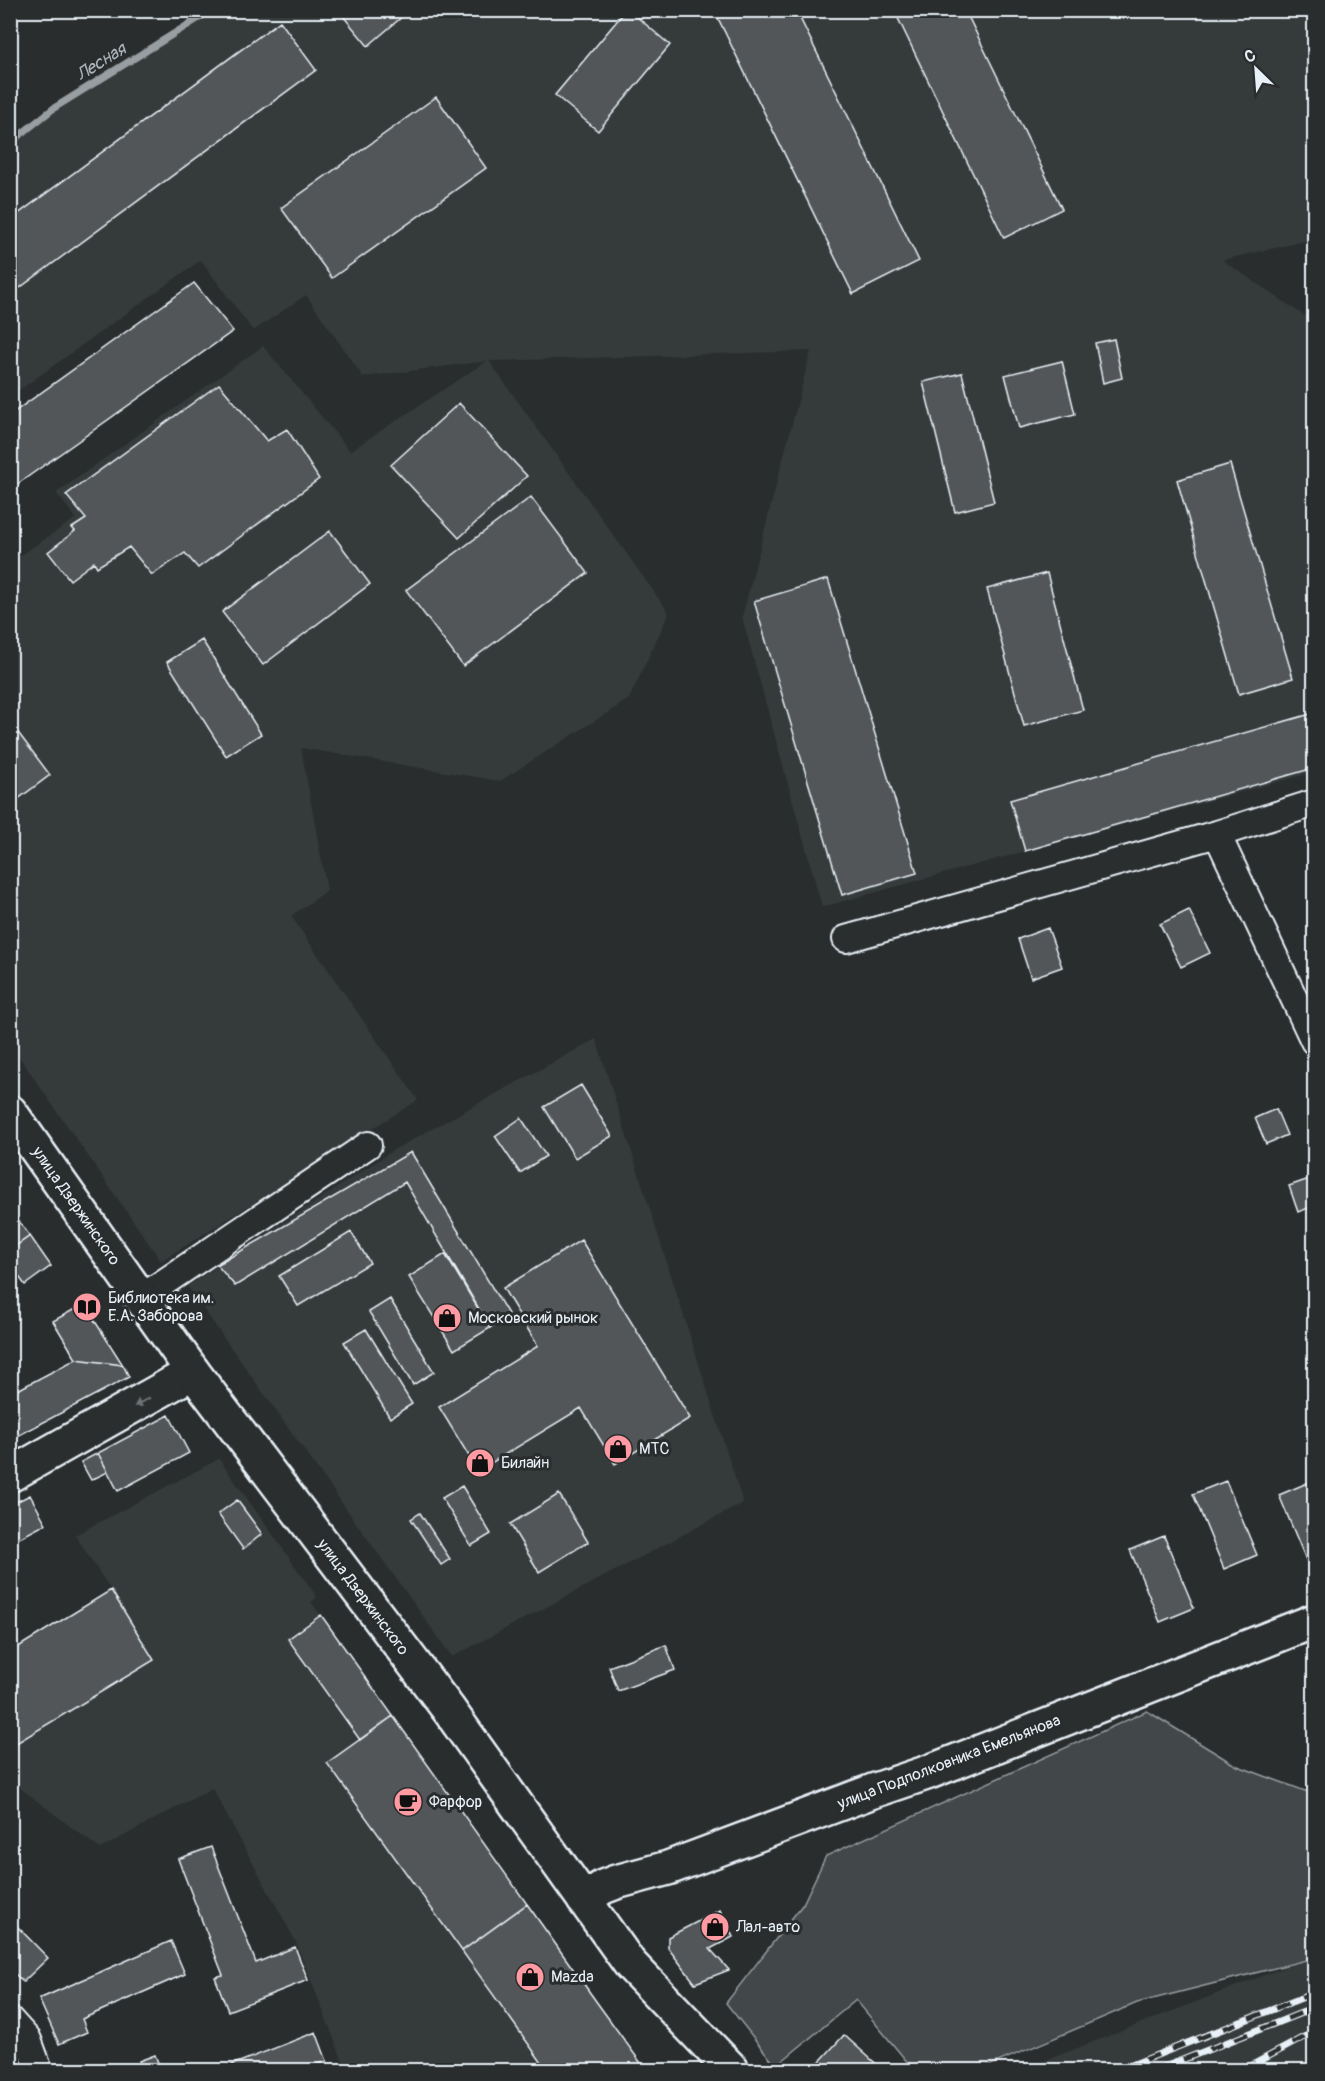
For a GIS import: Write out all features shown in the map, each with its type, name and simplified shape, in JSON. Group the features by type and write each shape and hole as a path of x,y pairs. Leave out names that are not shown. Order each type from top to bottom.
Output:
{"main road":[{"name":"улица Дзержинского","path":"10,1112 193,1372 449,1710 630,1964 732,2070"},
{"path":"10,1475 193,1372"},
{"name":"улица Подполковника Емельянова","path":"584,1900 603,1887 669,1868 929,1772 1314,1621"}],"street":[{"path":"846,939 1217,834 1314,803"},
{"path":"1217,834 1314,1041"},
{"path":"141,1298 368,1145"},
{"path":"10,2020 28,2040 39,2070"}],"shaded area":[{"path":"212,11 1314,11 1314,239 1222,260 1314,322 1314,772 822,907 742,617 811,351 489,361 669,613 629,699 500,781 301,748 327,891 291,916 418,1100 161,1261 11,1045 11,562 76,518 56,493 263,346 350,451 487,361 363,377 306,295 253,331 201,260 11,396 11,143 54,108"},
{"name":"Московский рынок","path":"596,1039 743,1503 452,1657 187,1286 397,1148"},
{"path":"219,1459 317,1597 311,1602 646,2070 327,2070 344,2064 295,1940 212,1788 100,1849 11,1781 10,1652 111,1590 75,1535"},
{"path":"1147,1711 1235,1765 1305,1791 1314,1791 1314,1958 1137,2003 979,2070 914,2070 856,2000 776,2066 726,2003 803,1904 826,1856"},
{"path":"1314,1956 1314,2070 1021,2070"}],"building":[{"path":"338,10 410,10 368,46"},
{"path":"626,10 629,10 670,45 598,131 555,95"},
{"path":"714,10 796,10 919,261 853,294"},
{"path":"894,10 965,10 1062,209 1004,238"},
{"path":"280,21 316,70 10,295 10,220"},
{"path":"436,97 486,168 332,278 281,208"},
{"path":"194,283 233,331 12,488 10,485 10,415"},
{"path":"1114,339 1122,378 1103,383 1095,343"},
{"path":"1062,361 1075,414 1019,428 1005,375"},
{"path":"962,373 994,502 955,512 923,382"},
{"path":"219,384 267,441 287,429 319,479 198,568 185,553 152,575 129,547 97,567 94,562 70,580 48,552 75,531 72,528 86,519 66,495"},
{"path":"459,403 527,476 459,538 391,465"},
{"path":"1230,464 1293,678 1239,694 1177,480"},
{"path":"531,497 588,573 463,666 406,590"},
{"path":"330,531 370,584 263,665 222,612"},
{"path":"1047,573 1083,710 1024,726 987,589"},
{"path":"828,579 917,873 842,895 754,601"},
{"path":"202,640 261,734 226,756 167,662"},
{"path":"1314,713 1314,768 1025,851 1010,800"},
{"path":"10,722 50,775 10,805"},
{"path":"1189,910 1210,953 1181,967 1160,924"},
{"path":"1048,928 1062,967 1031,978 1018,939"},
{"path":"581,1085 612,1136 575,1158 544,1107"},
{"path":"1276,1109 1287,1135 1266,1144 1255,1118"},
{"path":"521,1118 546,1156 520,1173 495,1136"},
{"path":"411,1152 508,1314 490,1328 405,1182 235,1286 217,1265"},
{"path":"1312,1178 1314,1206 1298,1212 1289,1186"},
{"path":"10,1209 30,1236 10,1250"},
{"path":"351,1232 370,1263 298,1306 279,1276"},
{"path":"30,1236 51,1266 25,1285 10,1264 10,1250"},
{"path":"581,1240 690,1418 615,1464 581,1408 478,1471 439,1407 538,1346 503,1288"},
{"path":"445,1254 490,1328 454,1350 409,1277"},
{"path":"390,1299 434,1372 413,1385 369,1312"},
{"path":"84,1304 123,1365 76,1359 53,1321"},
{"path":"366,1329 412,1404 390,1418 344,1342"},
{"path":"76,1359 123,1365 129,1377 10,1440 10,1394"},
{"path":"169,1415 189,1453 118,1491 98,1453"},
{"path":"98,1453 108,1472 91,1480 81,1462"},
{"path":"1226,1481 1257,1555 1224,1569 1193,1494"},
{"path":"1312,1481 1314,1487 1314,1565 1309,1567 1279,1495"},
{"path":"462,1486 491,1534 471,1546 442,1498"},
{"path":"559,1494 588,1542 539,1572 510,1524"},
{"path":"30,1495 46,1524 10,1543 10,1505"},
{"path":"237,1500 262,1534 243,1549 218,1514"},
{"path":"420,1513 450,1559 441,1565 411,1519"},
{"path":"1164,1536 1194,1608 1160,1622 1130,1550"},
{"path":"111,1590 154,1660 10,1747 10,1652"},
{"path":"321,1615 393,1716 360,1740 288,1639"},
{"path":"666,1645 675,1670 618,1691 609,1667"},
{"path":"393,1716 527,1904 462,1951 327,1763"},
{"path":"211,1847 256,1963 295,1947 308,1980 228,2011 215,1977 223,1975 178,1859"},
{"name":"Mazda","path":"527,1904 646,2070 547,2070 462,1951"},
{"path":"720,1910 733,1937 710,1949 729,1970 695,1983 668,1948 668,1937"},
{"path":"10,1919 48,1958 23,1982 10,1969"},
{"path":"171,1941 185,1974 82,2019 87,2032 59,2044 39,1999"},
{"path":"316,2032 327,2061 303,2070 225,2070 224,2068"},
{"path":"844,2035 883,2070 812,2070"},
{"path":"155,2055 161,2070 143,2070 139,2061"}],"waterway":[{"name":"Лесная","path":"10,143 54,108 212,10"}],"railway":[{"path":"1119,2070 1314,1993"},
{"path":"1157,2070 1314,2008"},
{"path":"1243,2070 1314,2032"}],"place":[{"name":"Библиотека им. Е.А. Заборова","path":"87,1307"},
{"name":"Московский рынок","path":"447,1318"},
{"name":"МТС","path":"618,1449"},
{"name":"Билайн","path":"480,1463"},
{"name":"Фарфор","path":"408,1802"},
{"name":"Лал-авто","path":"715,1927"},
{"name":"Mazda","path":"530,1977"}]}
